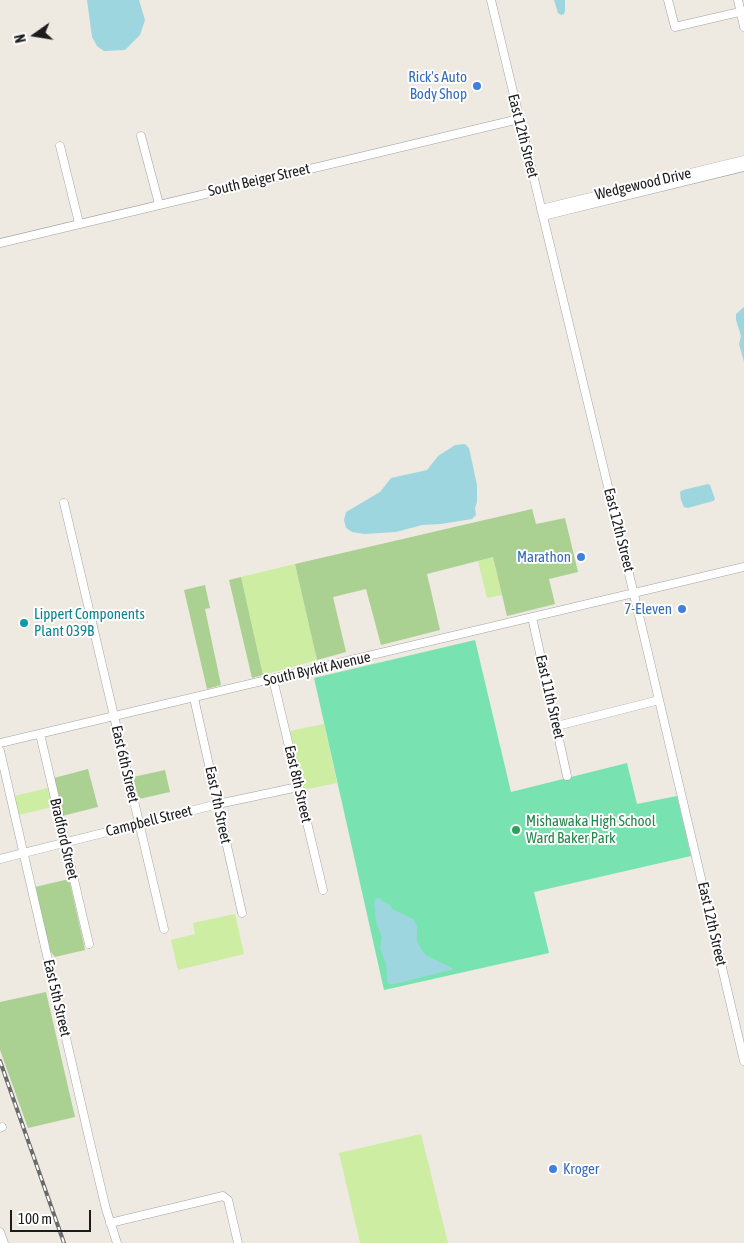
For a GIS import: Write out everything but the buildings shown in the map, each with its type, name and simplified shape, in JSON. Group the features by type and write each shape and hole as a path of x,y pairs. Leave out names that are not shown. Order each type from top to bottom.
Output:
{"street":[{"name":"East 12th Street","path":"491,0 744,1060"},
{"path":"668,0 675,27 742,12"},
{"path":"738,0 744,27"},
{"name":"South Beiger Street","path":"0,242 519,119"},
{"path":"141,136 159,204"},
{"path":"60,146 79,223"},
{"name":"Wedgewood Drive","path":"542,213 744,160"},
{"name":"Wedgewood Drive","path":"542,213 744,167"},
{"name":"East 6th Street","path":"64,503 164,929"},
{"name":"South Byrkit Avenue","path":"0,743 744,567"},
{"name":"East 11th Street","path":"532,618 567,776"},
{"name":"East 8th Street","path":"273,679 322,890"},
{"name":"East 7th Street","path":"194,698 242,913"},
{"path":"557,726 659,700"},
{"name":"Bradford Street","path":"40,734 89,944"},
{"name":"East 5th Street","path":"0,751 88,1138 117,1243"},
{"name":"Campbell Street","path":"0,860 218,804 298,787"},
{"path":"110,1222 220,1196 228,1200 238,1243"},
{"path":"0,1232 4,1243"}],"green space":[{"path":"532,509 536,524 565,518 578,572 549,579 555,604 507,616 493,557 427,574 440,630 381,645 366,589 333,597 346,652 317,660 295,564"},
{"path":"493,557 502,595 487,598 478,561"},
{"path":"295,564 317,660 263,675 241,577"},
{"path":"241,577 263,675 252,678 229,580"},
{"path":"205,585 210,608 205,609 221,685 207,689 184,590"},
{"name":"Mishawaka High School Ward Baker Park","path":"475,640 511,792 627,763 637,804 677,796 691,856 534,892 549,953 384,990 314,678"},
{"path":"324,724 337,783 303,790 290,731"},
{"path":"88,769 98,807 62,816 54,778"},
{"path":"165,770 170,792 139,799 133,777"},
{"path":"48,788 52,807 19,815 14,796"},
{"path":"69,879 85,950 55,957 50,951 35,887"},
{"path":"235,914 244,954 178,970 171,940 195,934 193,923"},
{"path":"46,992 75,1117 28,1128 0,1050 0,1002"},
{"path":"421,1134 448,1243 360,1243 339,1153"}],"water":[{"path":"87,0 139,0 145,20 140,35 125,50 104,51 97,46 92,37"},
{"path":"554,0 565,0 564,14 558,13"},
{"path":"744,307 744,362 739,344 741,336 736,314"},
{"path":"465,444 469,448 477,485 476,515 472,519 422,525 396,532 364,534 352,532 346,528 344,520 346,512 380,492 391,478 427,470 438,456 455,445"},
{"path":"708,484 715,499 713,501 688,508 684,507 680,492"},
{"path":"377,898 390,905 392,909 413,919 417,927 417,941 421,949 427,956 454,969 389,984 386,964 380,948 382,938 376,921 374,901"}],"railway":[{"path":"0,1061 64,1243"}],"place":[{"name":"Rick's Auto Body Shop","path":"477,86"},
{"name":"Marathon","path":"581,557"},
{"name":"7-Eleven","path":"682,609"},
{"name":"Lippert Components Plant 039B","path":"24,623"},
{"name":"Mishawaka High School Ward Baker Park","path":"516,830"},
{"name":"Kroger","path":"553,1169"}]}
